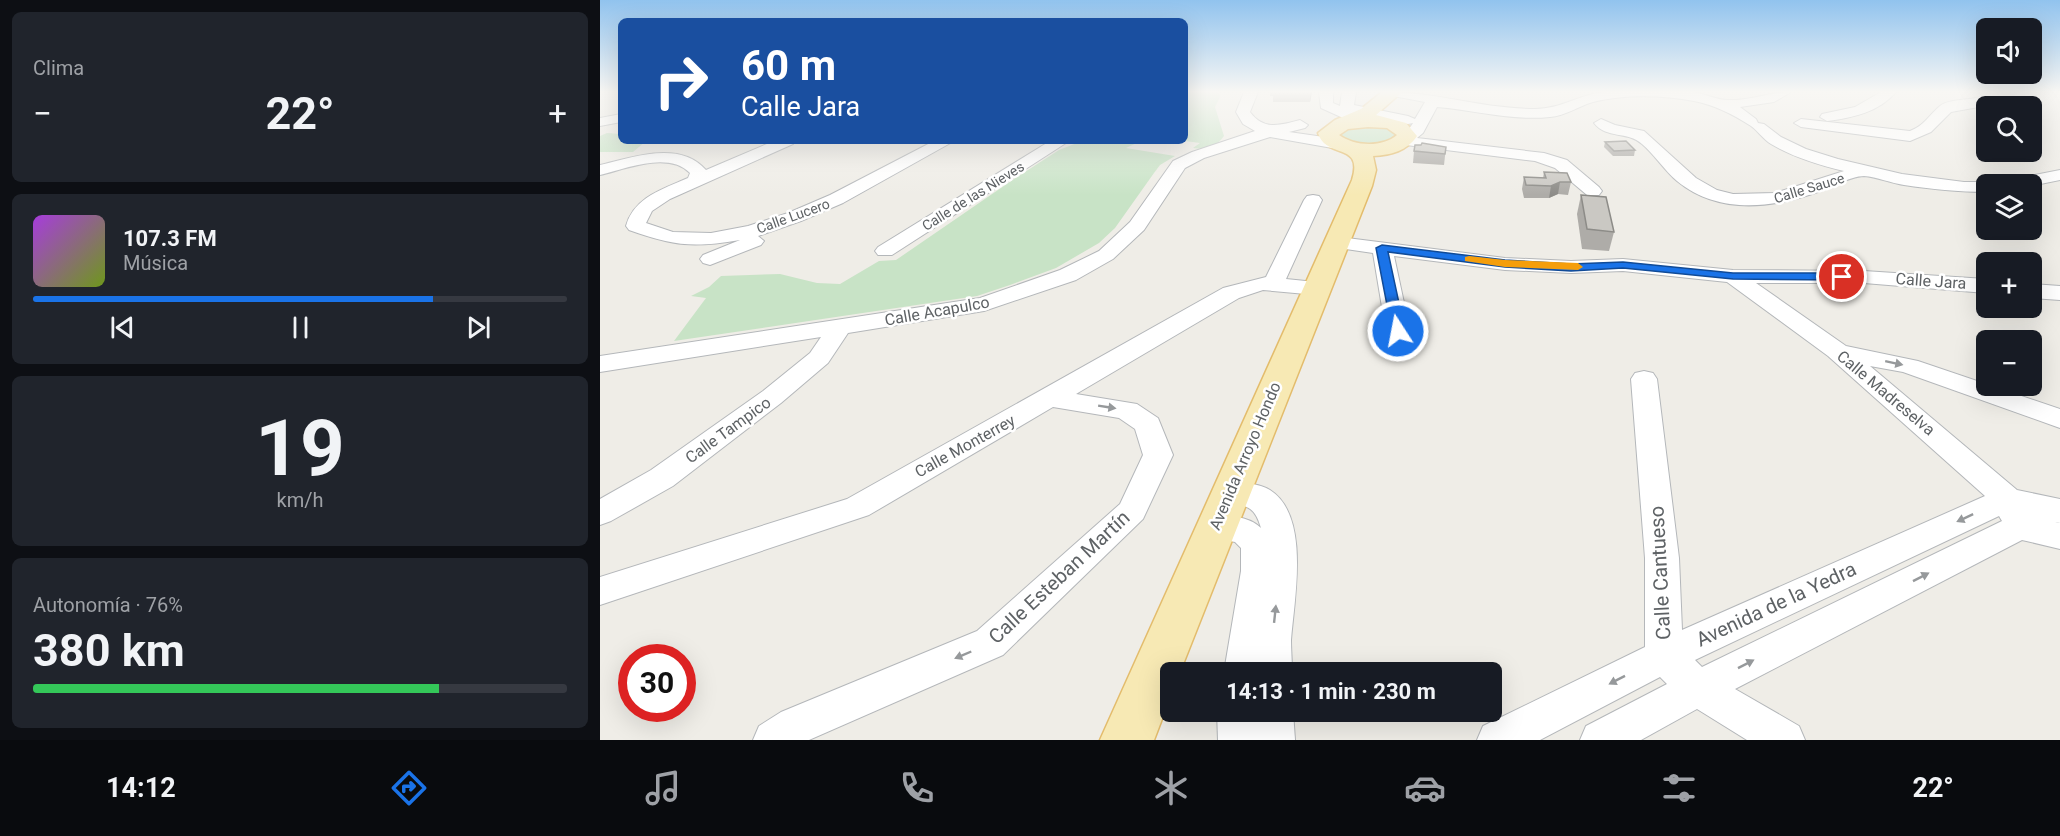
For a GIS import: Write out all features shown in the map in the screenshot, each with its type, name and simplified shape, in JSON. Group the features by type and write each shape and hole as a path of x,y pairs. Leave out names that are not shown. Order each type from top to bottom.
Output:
{"main road":[{"path":"1377,132 1381,127"},
{"name":"Avenida Arroyo Hondo","path":"1127,740 1215,527 1317,288 1339,243 1377,132"}],"street":[{"path":"1243,127 1245,138"},
{"path":"1266,127 1270,131 1305,141"},
{"path":"1204,150 1289,127"},
{"path":"1324,127 1538,156 1561,164 1593,191"},
{"path":"1367,127 1377,132"},
{"path":"1370,127 1377,132"},
{"path":"1377,132 1389,127"},
{"path":"1204,150 1259,142 1305,141 1377,132 1414,133 1418,127"},
{"name":"Calle Sauce","path":"1605,127 1641,135 1689,181 1719,197 1756,202 1780,199 1860,171"},
{"path":"1785,127 1808,154 1860,171 1966,189 1976,188"},
{"path":"1828,127 1897,135 1918,134 1929,127"},
{"name":"Calle Sauce","path":"1659,132 1662,144 1689,181"},
{"path":"644,159 646,149 653,144"},
{"path":"696,180 780,144"},
{"name":"Calle Lucero","path":"696,180 645,206 638,217 636,226 658,236 677,239 716,237 777,225 822,207 940,144"},
{"name":"Calle de las Nieves","path":"885,251 1055,144"},
{"name":"Calle Acapulco","path":"618,357 839,328 984,304 1068,275 1106,255 1137,226 1179,165 1204,150"},
{"path":"600,170 644,159 678,159 695,166 699,172 696,180"},
{"path":"2042,179 2060,175"},
{"path":"1273,284 1313,200"},
{"path":"710,259 771,234 822,207"},
{"name":"Calle Jara","path":"1339,243 1505,264 1571,267 1623,265 1733,276 1864,277 1976,285"},
{"path":"1382,248 1398,331"},
{"name":"Calle Madreselva","path":"1733,276 1837,351 1987,479 2013,513"},
{"name":"Calle Monterrey","path":"600,591 858,507 1231,293 1261,283 1317,288"},
{"path":"2042,292 2060,293"},
{"name":"Calle Tampico","path":"600,513 662,478 772,397 819,358 839,328"},
{"path":"1837,351 1909,366 2060,419"},
{"path":"600,378 618,357"},
{"name":"Calle Cantueso","path":"1644,379 1662,558 1664,656 1698,688 1784,740"},
{"name":"Calle Esteban Martín","path":"774,740 795,726 990,643 1132,511 1158,455 1148,424 1127,410 1050,398"},
{"path":"1230,493 1253,495 1263,500 1272,512 1281,564 1272,642 1273,662"},
{"path":"1601,740 2013,513 2060,511"},
{"path":"2013,513 2060,536"},
{"name":"Avenida de la Yedra","path":"1498,740 1664,656 2013,513"},
{"path":"1215,527 1244,531 1257,544 1258,571 1244,662"},
{"path":"1238,722 1239,740"},
{"path":"1274,722 1274,740"}],"green space":[{"path":"1188,127 1221,127 1224,136 1214,146 1202,149 1193,148 1200,143 1188,141"},
{"path":"1352,127 1373,127 1390,128 1397,135 1389,141 1375,144 1353,142 1339,137 1339,133"},
{"path":"607,133 618,134 618,144 642,144 633,152 600,152 600,136"},
{"path":"1074,144 1135,144 1126,148 1175,156 1160,165 1115,228 1099,243 1056,268 1010,285 977,296 674,341 706,298 691,296 709,287 721,276 780,274 817,283 840,284 879,261 896,260 1059,150"}],"building":[{"path":"1626,141 1635,150 1614,151 1605,142"},
{"path":"1422,143 1446,147 1445,154 1414,151 1415,145"},
{"path":"1544,172 1567,173 1571,182 1560,182 1551,186 1526,185 1524,177 1546,178"},
{"path":"1581,195 1606,197 1614,232 1587,229"}],"slow traffic":[{"path":"1469,259 1505,264 1578,267"}],"route":[{"path":"1398,331 1382,248 1505,264 1571,267 1623,265 1733,276 1842,277"}]}
